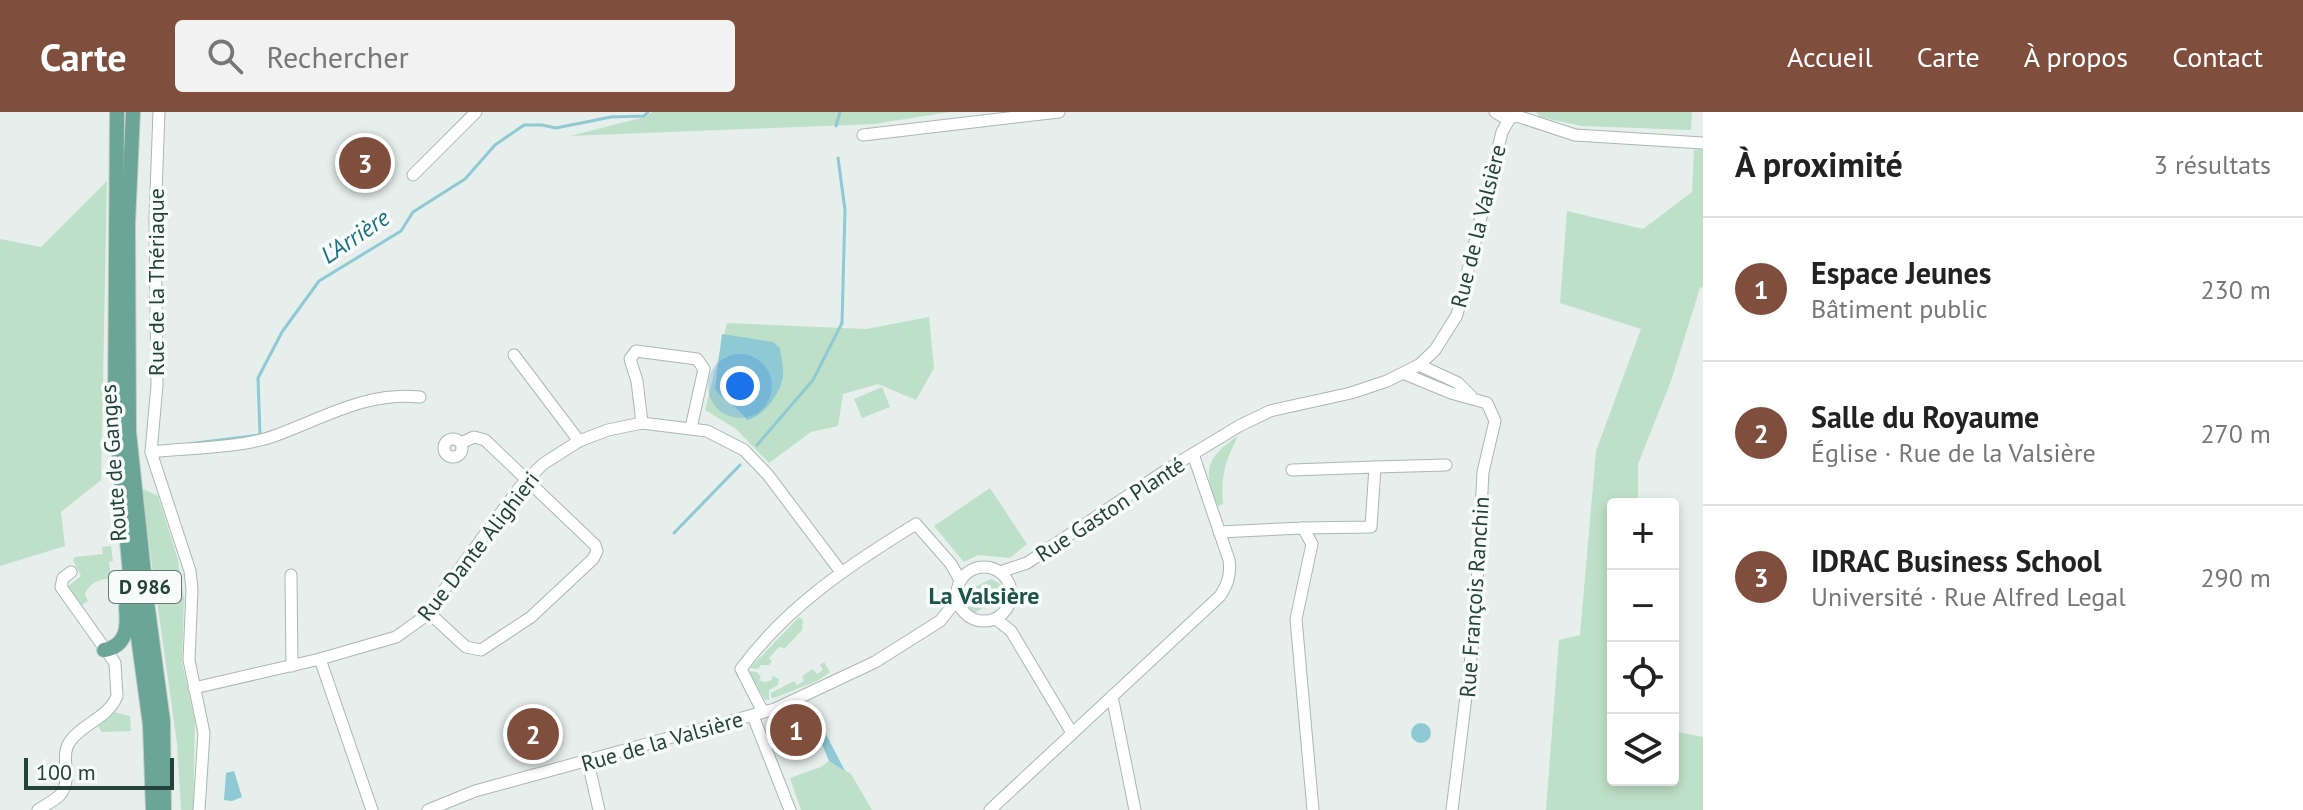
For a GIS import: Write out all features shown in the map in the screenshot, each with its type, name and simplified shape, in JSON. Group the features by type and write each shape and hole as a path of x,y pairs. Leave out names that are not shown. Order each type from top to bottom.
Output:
{"main road":[{"name":"Route de Ganges","path":"117,112 115,410 131,585 150,725 153,810"},
{"name":"Route de Ganges","path":"133,112 128,239 129,432 163,721 164,810"},
{"path":"104,650 117,646 125,634 128,625 125,595 131,585"}],"street":[{"name":"Rue de la Thériaque","path":"151,452 157,385 155,219 159,112"},
{"path":"413,175 476,112"},
{"path":"863,135 1059,112"},
{"path":"1496,112 1522,116 1545,127 1575,135 1703,143"},
{"name":"Rue de la Valsière","path":"1193,454 1270,411 1351,393 1405,374 1435,350 1457,315 1502,132 1496,112"},
{"name":"Rue de la Valsière","path":"1502,132 1522,116"},
{"path":"642,423 637,381 630,359 636,351 697,359 702,363 704,369 691,428"},
{"path":"514,355 579,441"},
{"name":"Rue François Ranchin","path":"1419,365 1458,383 1471,397 1487,403 1495,421 1483,472 1475,624 1452,810"},
{"path":"1405,374 1451,393 1471,397"},
{"path":"199,810 204,733 189,660 190,571 151,452 253,442 347,406 393,396 420,397"},
{"name":"Rue Dante Alighieri","path":"194,688 320,659 396,637 412,628 428,612 526,480 556,453 608,430 642,423 707,431 738,447 758,463 841,572"},
{"path":"428,612 466,647 481,650 531,617 593,559 597,551 595,545 485,440 474,437 461,443"},
{"path":"990,810 1220,596 1227,585 1230,570 1193,454"},
{"name":"Rue Gaston Planté","path":"964,576 984,566 1000,572 1027,563 1193,454"},
{"path":"1292,470 1446,465"},
{"path":"1219,532 1371,527 1375,467"},
{"path":"940,621 957,600 964,576 916,524 841,572 804,601 741,669 758,714 861,669 940,621 966,615 981,621 996,619 1007,609 1010,601 1010,585 1000,572"},
{"path":"1303,528 1312,544 1296,619 1313,810"},
{"name":"Rue Gaston Planté","path":"1010,585 1027,563"},
{"path":"38,810 58,797 64,789 66,752 71,739 104,714 116,700 116,668 112,658 61,587 63,578 71,572"},
{"path":"291,575 292,666"},
{"path":"957,600 966,615"},
{"path":"1007,609 1011,631"},
{"path":"996,619 1011,631 1072,733"},
{"path":"320,659 372,810"},
{"path":"1112,696 1135,810"},
{"name":"Rue de la Valsière","path":"428,810 475,791 758,714 790,810"},
{"path":"588,762 599,810"}],"green space":[{"path":"652,112 950,112 874,124 570,136 645,117"},
{"path":"1536,112 1692,112 1691,130 1582,126 1540,117"},
{"path":"1703,149 1703,287 1700,288 1671,381 1638,464 1638,498 1607,498 1607,786 1679,786 1679,732 1703,737 1703,810 1546,810 1559,640 1580,635 1596,451 1641,329 1560,303 1567,211 1643,229 1692,192 1694,150"},
{"path":"107,181 101,480 61,512 65,546 0,566 0,239 41,247"},
{"path":"929,317 934,368 916,400 878,384 843,394 838,426 811,432 769,463 736,429 705,410 727,323 866,329"},
{"path":"882,387 890,407 862,418 854,399"},
{"path":"1238,436 1225,468 1223,504 1218,506 1210,483 1210,466 1219,451"},
{"path":"141,488 158,496 178,560 184,599 182,662 195,721 193,810 181,810 177,743"},
{"path":"990,488 1027,544 1010,558 978,555 964,562 934,526"},
{"path":"111,546 111,578 92,584 85,594 88,601 79,607 67,587 81,576 73,560 75,557 103,554 102,547"},
{"path":"991,579 1002,585 1000,597 973,612 964,598 971,589"},
{"path":"799,617 803,620 802,630 785,648 779,647 769,658 772,661 769,665 750,668"},
{"path":"824,662 830,672 817,681 771,697 771,693 794,681 797,685 804,681 802,676 813,669 817,674 823,670 820,665"},
{"path":"749,671 757,672 761,677 759,680 764,682 772,680 772,676 779,679 778,685 769,690 769,700 765,700"},
{"path":"114,712 130,716 131,731 102,732 98,726"},
{"path":"829,761 851,774 872,810 801,810 790,778"}],"water":[{"path":"722,334 773,342 780,348 783,378 780,387 764,411 747,420 715,389"},
{"path":"815,713 845,771 829,761 810,715"},
{"path":"1421,723 1428,726 1431,733 1428,740 1421,743 1414,740 1411,733 1414,726"},
{"path":"234,771 242,797 224,800 226,773"}],"waterway":[{"name":"L'Arrière","path":"188,444 260,435 258,378 282,332 319,281 401,231 413,212 465,179 495,145 524,125 556,128 611,117 644,116 648,112"},
{"path":"836,126 840,112"},
{"path":"757,445 813,380 842,323 845,210 838,158"},
{"path":"674,533 740,465"}],"place":[{"name":"IDRAC Business School","path":"365,163"},
{"name":"Espace Jeunes","path":"796,730"},
{"name":"Salle du Royaume","path":"533,734"}],"district":[{"name":"La Valsière","path":"984,595"}]}
